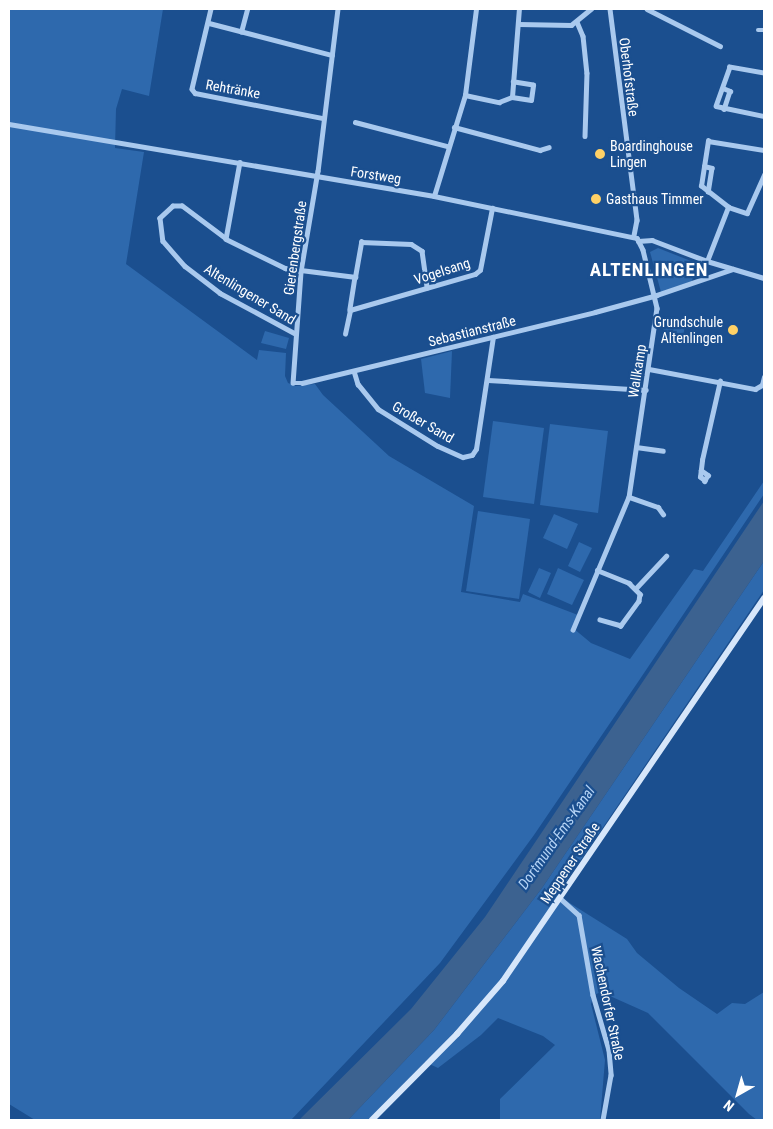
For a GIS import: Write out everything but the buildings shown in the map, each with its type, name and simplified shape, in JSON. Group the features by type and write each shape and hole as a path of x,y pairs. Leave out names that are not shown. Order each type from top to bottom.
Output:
{"main road":[{"name":"Meppener Straße","path":"372,1120 457,1034 503,981 561,900 764,599"}],"street":[{"name":"Rehtränke","path":"211,9 192,89 194,93 323,118"},
{"path":"241,32 247,9"},
{"path":"317,176 338,9"},
{"path":"434,196 447,146 464,94 476,9"},
{"path":"512,97 519,9"},
{"path":"519,24 558,26 577,22 591,9"},
{"name":"Oberhofstraße","path":"610,9 638,220 634,236"},
{"path":"647,9 720,46"},
{"path":"209,22 332,55"},
{"path":"577,22 583,36 587,74 586,136"},
{"path":"758,30 764,30"},
{"path":"764,73 730,67 716,106 764,116"},
{"path":"464,94 499,102 512,97 531,100 533,84 513,82"},
{"path":"723,88 730,90 724,109"},
{"path":"355,122 447,146"},
{"name":"Forstweg","path":"9,124 434,196 634,236"},
{"path":"454,127 488,139 540,150 549,146"},
{"path":"764,150 708,141 701,186 728,207 747,213 764,175"},
{"path":"240,162 226,239 258,256 301,272 355,277"},
{"path":"704,166 712,168 708,192"},
{"name":"Gierenbergstraße","path":"293,382 301,272 317,176"},
{"name":"Altenlingener Sand","path":"226,239 182,206 173,206 160,218 163,241 185,266 220,293 296,334"},
{"path":"707,261 728,207"},
{"name":"Vogelsang","path":"350,310 475,274 480,270 492,208"},
{"path":"634,236 638,240 652,240 707,261 764,278"},
{"name":"Wallkamp","path":"574,630 597,570 629,497 657,308 638,240"},
{"path":"345,334 361,242 411,244 422,250 427,288"},
{"path":"655,296 733,269"},
{"name":"Sebastianstraße","path":"293,382 302,383 493,338 655,296"},
{"name":"Großer Sand","path":"354,371 358,384 378,409 438,446 464,457 472,455 476,449 493,338"},
{"path":"649,369 756,389 762,385 764,377"},
{"path":"488,380 593,389 646,390"},
{"path":"701,470 720,381"},
{"path":"636,447 663,450"},
{"path":"629,497 658,507 663,514"},
{"path":"636,588 666,556"},
{"path":"597,570 636,588"},
{"path":"600,620 621,626 639,601 636,588"},
{"name":"Wachendorfer Straße","path":"561,900 579,915 593,995 610,1056 611,1075 603,1120"}],"shaded area":[{"path":"9,9 163,9 149,96 122,89 116,109 115,148 144,152 126,264 257,360 259,350 286,353 285,376 288,383 296,386 315,384 323,395 389,456 474,506 461,592 520,602 523,594 578,615 573,628 591,643 630,659 694,569 703,571 764,481 764,494 640,679 534,835 440,963 291,1120 35,1120 9,1104"},
{"path":"658,248 696,263 692,281 661,292 650,252"},
{"path":"664,323 685,325 683,337 663,334"},
{"path":"265,331 289,338 286,349 261,343"},
{"path":"452,351 450,398 425,393 421,359"},
{"path":"493,421 544,428 534,504 483,497"},
{"path":"550,424 608,431 598,513 540,505"},
{"path":"478,511 530,519 519,599 466,591"},
{"path":"554,514 578,524 567,549 543,538"},
{"path":"579,542 592,548 580,572 568,566"},
{"path":"764,561 764,590 557,895 627,939 637,953 679,988 717,1014 732,1003 745,1004 764,992 764,1120 757,1120 749,1114 648,1013 601,992 594,995 591,1004 605,1060 600,1120 500,1120 500,1099 555,1045 543,1036 498,1018 481,1035 438,1068 425,1062 369,1120 348,1120 434,1030 542,888"},
{"path":"539,568 551,573 540,598 528,592"},
{"path":"558,568 584,580 572,605 547,594"}],"water":[{"name":"Dortmund-Ems-Kanal","path":"764,501 764,561 542,888 434,1030 348,1120 299,1120 411,1009 485,917"}],"place":[{"name":"Boardinghouse Lingen","path":"600,154"},
{"name":"Gasthaus Timmer","path":"596,199"},
{"name":"Grundschule Altenlingen","path":"733,330"}],"district":[{"name":"ALTENLINGEN","path":"649,270"}]}
